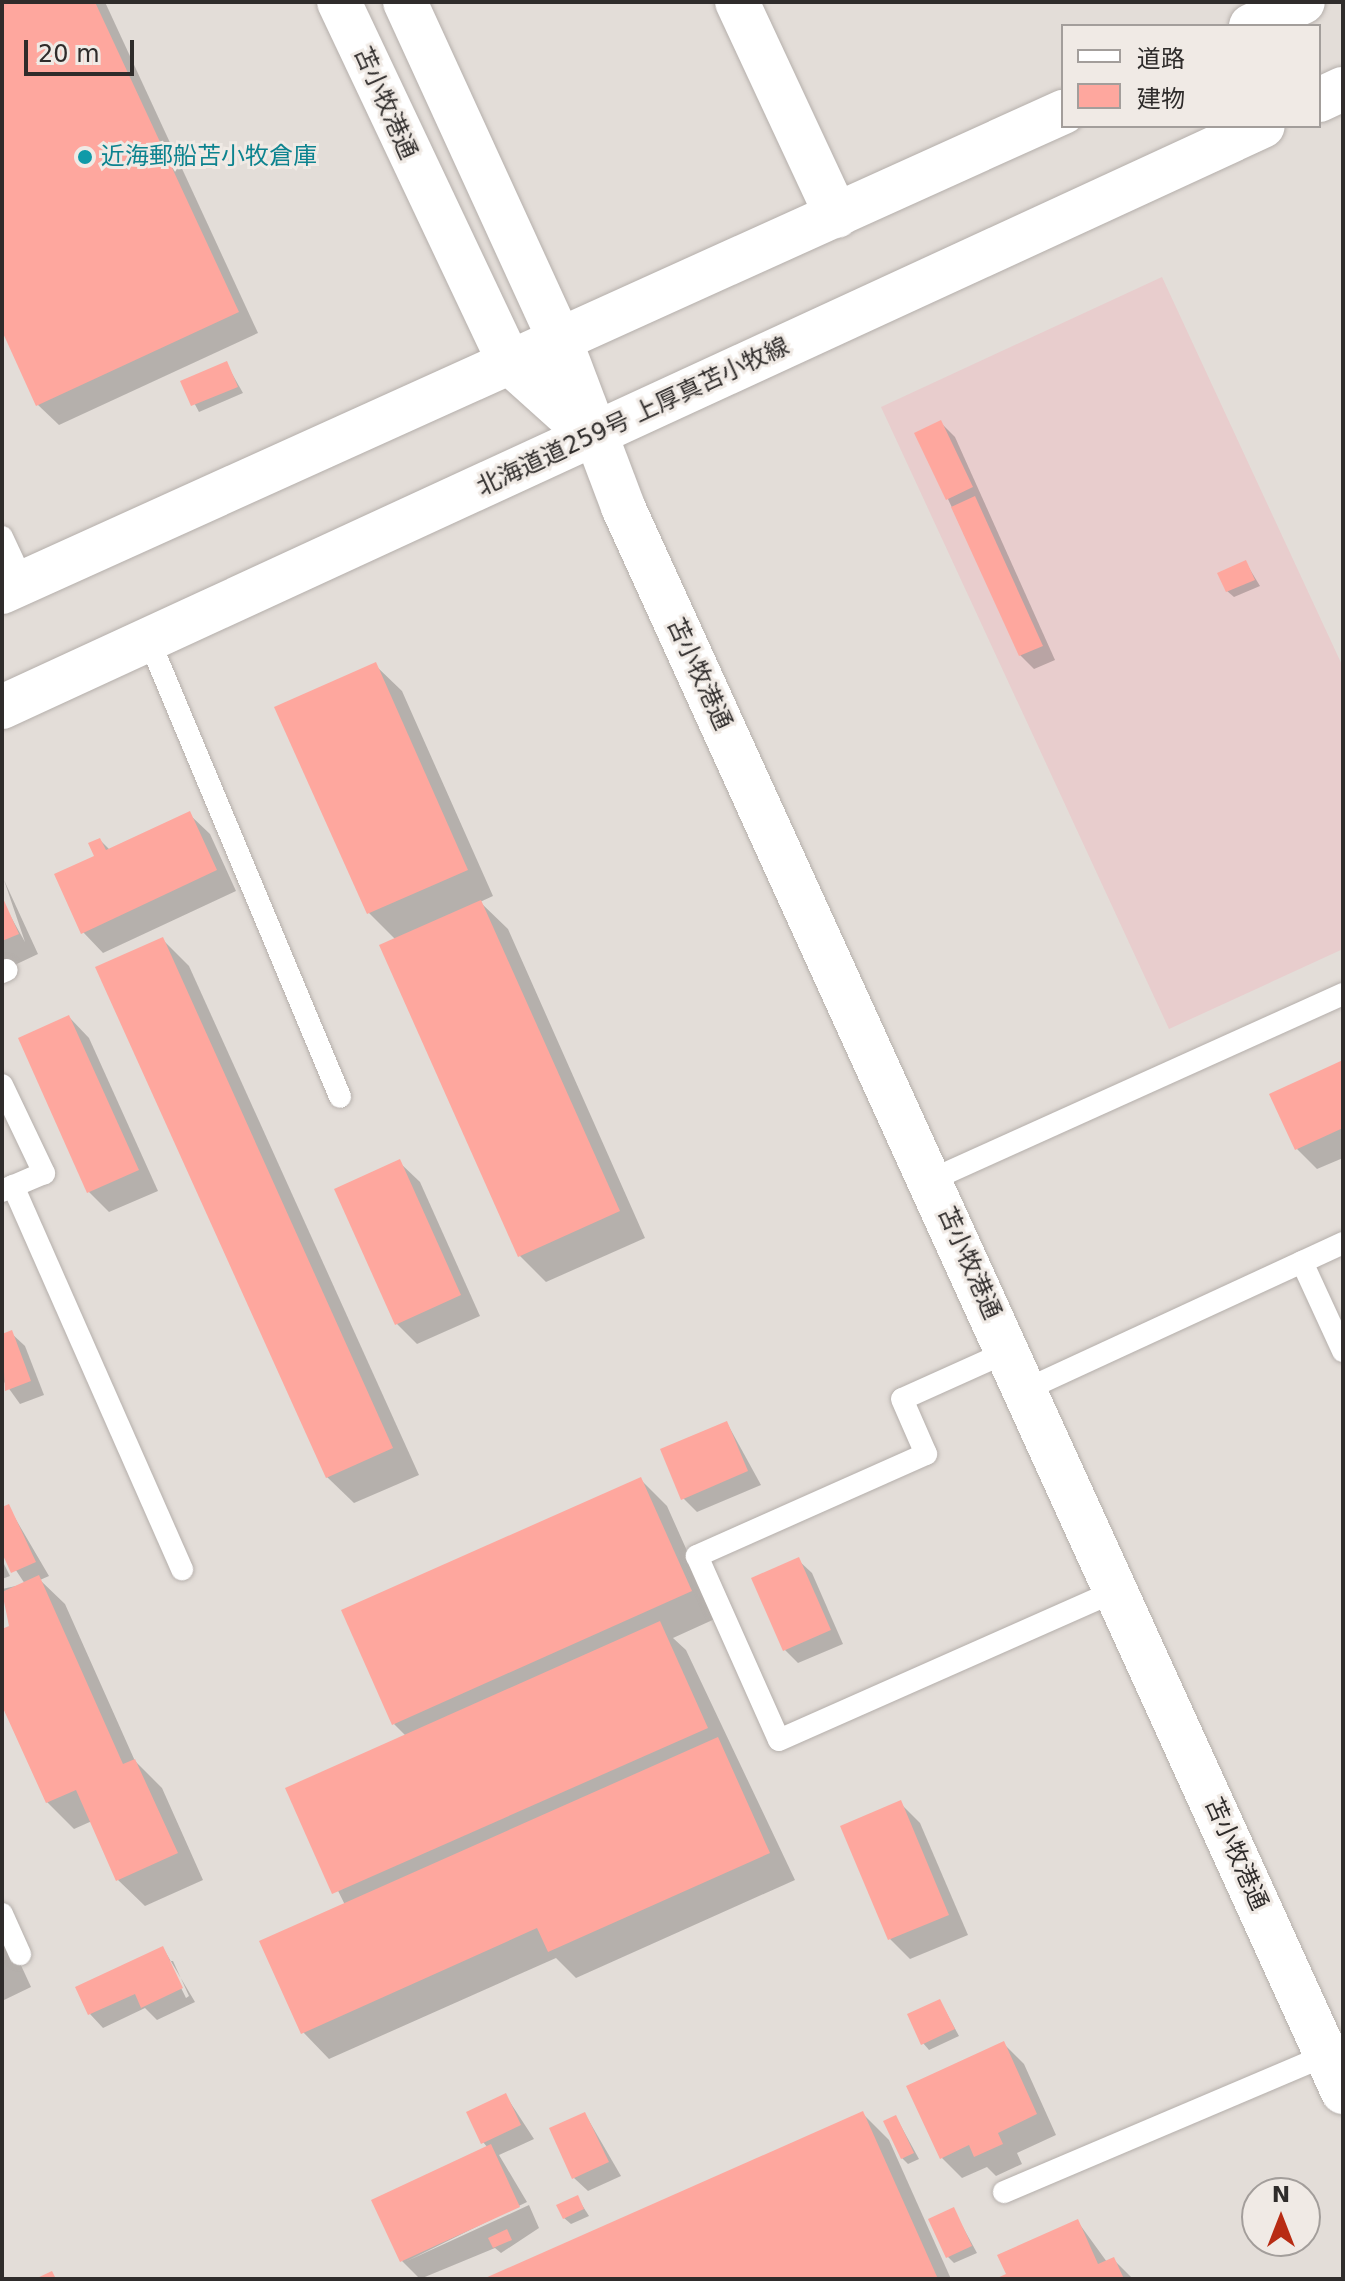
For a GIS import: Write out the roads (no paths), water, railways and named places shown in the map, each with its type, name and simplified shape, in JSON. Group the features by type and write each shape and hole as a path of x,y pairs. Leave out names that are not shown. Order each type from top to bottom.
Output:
{"street":[{"name":"苫小牧港通","path":"339,2 510,363 591,437"},
{"name":"苫小牧港通","path":"405,2 560,340 591,437 1027,1389 1335,2073"},
{"path":"737,2 837,216"},
{"path":"1255,24 1303,2"},
{"path":"1321,99 1343,89"},
{"path":"12,587 1061,113"},
{"name":"北海道道259号 上厚真苫小牧線","path":"2,707 1259,128"}],"lane":[{"path":"2,537 12,587"},
{"path":"149,640 340,1097"},
{"path":"931,1180 1343,994"},
{"path":"2,1085 44,1173 8,1189 182,1569"},
{"path":"1027,1389 1343,1243"},
{"path":"1302,1262 1343,1351"},
{"path":"1009,1351 902,1399 926,1454 697,1556 779,1740 1117,1590"},
{"path":"2,1914 20,1954"},
{"path":"1004,2192 1335,2073"}],"place":[{"name":"近海郵船苫小牧倉庫","path":"85,157"}]}
